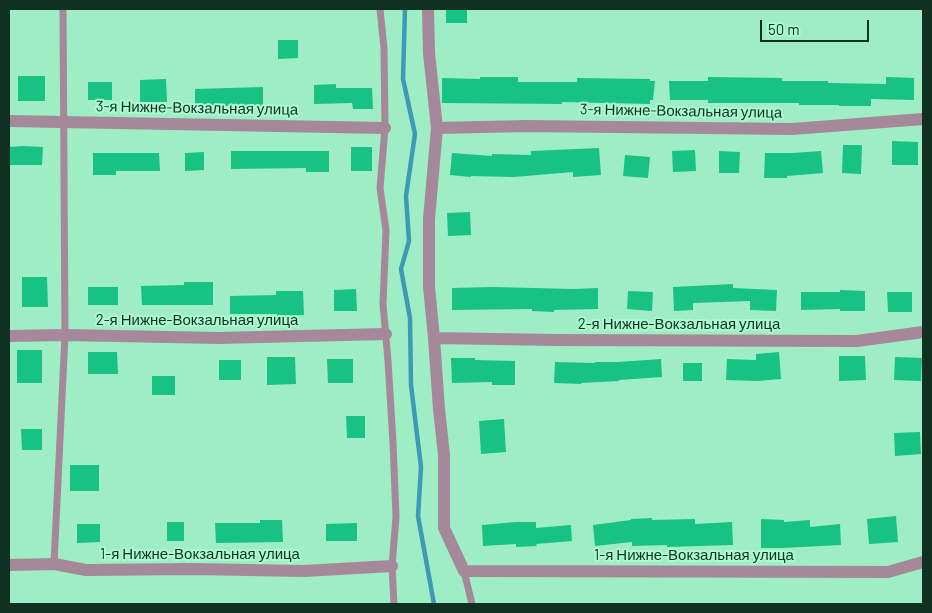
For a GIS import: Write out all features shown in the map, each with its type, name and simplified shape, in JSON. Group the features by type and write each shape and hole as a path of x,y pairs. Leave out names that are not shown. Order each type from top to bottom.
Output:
{"street":[{"path":"428,9 429,53 437,128 429,219 429,287 444,455 444,528 464,571"},
{"name":"3-я Нижне-Вокзальная улица","path":"437,128 526,126 792,129 923,119"},
{"name":"3-я Нижне-Вокзальная улица","path":"9,121 385,128"},
{"name":"2-я Нижне-Вокзальная улица","path":"434,338 857,341 923,332"},
{"name":"2-я Нижне-Вокзальная улица","path":"9,336 65,335 219,338 386,334"},
{"name":"1-я Нижне-Вокзальная улица","path":"464,571 888,572 923,562"},
{"name":"1-я Нижне-Вокзальная улица","path":"9,565 54,564 86,570 304,571 392,566"}],"lane":[{"path":"54,564 65,335 63,9"},
{"path":"380,9 384,48 385,128 380,188 386,230 383,304 393,442 396,517 392,566 394,604"},
{"path":"464,571 472,604"}],"building":[{"path":"446,9 467,9 467,23 446,23"},
{"path":"278,40 298,40 298,58 278,59"},
{"path":"18,76 45,76 45,101 18,101"},
{"path":"480,77 518,77 518,82 577,82 577,78 650,79 650,81 655,81 653,100 650,100 650,104 562,102 562,104 442,103 442,78 480,79"},
{"path":"708,77 782,78 782,81 886,84 886,77 914,78 914,100 871,99 871,106 839,106 799,105 799,103 708,103 708,100 670,100 669,81 708,81"},
{"path":"166,79 167,102 140,102 140,80"},
{"path":"88,82 112,82 112,100 88,100"},
{"path":"336,84 336,88 372,88 373,109 353,109 352,103 314,104 314,85"},
{"path":"263,87 263,106 195,106 195,89"},
{"path":"892,141 918,142 918,165 892,165"},
{"path":"843,145 862,145 861,174 842,173"},
{"path":"9,147 43,147 42,165 9,165"},
{"path":"351,147 372,147 372,171 351,171"},
{"path":"599,148 601,175 573,177 573,172 514,177 450,175 452,153 492,156 492,154 531,155 531,151"},
{"path":"695,150 696,171 673,172 672,151"},
{"path":"231,151 329,151 329,172 306,172 306,168 231,169"},
{"path":"719,151 740,152 739,173 719,173"},
{"path":"821,151 823,173 787,176 787,178 764,178 765,153"},
{"path":"204,152 204,170 185,171 185,153"},
{"path":"93,153 159,153 160,171 116,171 116,175 93,175"},
{"path":"625,155 650,157 648,178 623,176"},
{"path":"470,212 471,235 448,236 447,213"},
{"path":"22,277 47,277 48,307 22,307"},
{"path":"184,282 213,282 213,305 142,305 141,286 184,285"},
{"path":"733,284 733,288 777,290 776,311 750,310 750,301 693,303 693,310 674,311 673,287"},
{"path":"88,287 118,287 118,305 88,305"},
{"path":"452,288 598,288 598,309 554,310 554,312 532,311 532,309 452,310"},
{"path":"356,289 357,311 334,311 334,290"},
{"path":"840,290 865,291 865,311 840,311 840,309 801,310 801,292 840,292"},
{"path":"276,291 303,291 304,315 230,314 230,296 276,295"},
{"path":"628,291 653,292 652,311 627,309"},
{"path":"887,292 912,292 912,312 888,312"},
{"path":"17,350 42,350 42,383 17,383"},
{"path":"88,352 117,352 118,374 88,374"},
{"path":"779,352 781,379 757,381 726,380 727,359 756,360 756,354"},
{"path":"839,356 865,356 866,380 839,381"},
{"path":"267,357 295,357 296,384 267,385"},
{"path":"895,357 922,358 921,381 894,380"},
{"path":"451,358 515,361 515,385 492,385 492,382 452,383"},
{"path":"327,359 353,359 353,383 328,383"},
{"path":"661,359 662,377 581,384 554,383 555,362 595,363"},
{"path":"219,360 241,360 241,380 219,380"},
{"path":"683,363 702,363 702,381 683,381"},
{"path":"152,376 175,376 175,395 152,395"},
{"path":"346,416 365,416 365,438 347,438"},
{"path":"504,419 506,452 481,454 479,421"},
{"path":"21,429 42,429 42,450 22,450"},
{"path":"920,432 921,454 895,456 894,433"},
{"path":"70,465 99,465 99,491 70,491"},
{"path":"896,516 898,542 869,544 867,519"},
{"path":"652,518 652,520 695,519 695,524 732,522 733,545 632,546 632,542 595,546 593,525"},
{"path":"761,519 784,520 784,522 810,520 810,527 840,524 841,545 761,548"},
{"path":"260,520 282,520 283,542 216,543 215,523 260,523"},
{"path":"167,522 184,522 184,541 167,541"},
{"path":"536,522 536,528 571,525 572,541 536,544 537,546 516,547 516,544 483,546 482,525"},
{"path":"357,523 357,541 326,541 326,524"},
{"path":"77,524 100,524 100,542 77,543"}],"waterway":[{"path":"405,9 403,79 415,134 406,196 409,241 401,269 410,318 411,385 421,467 418,516 434,604"}]}
